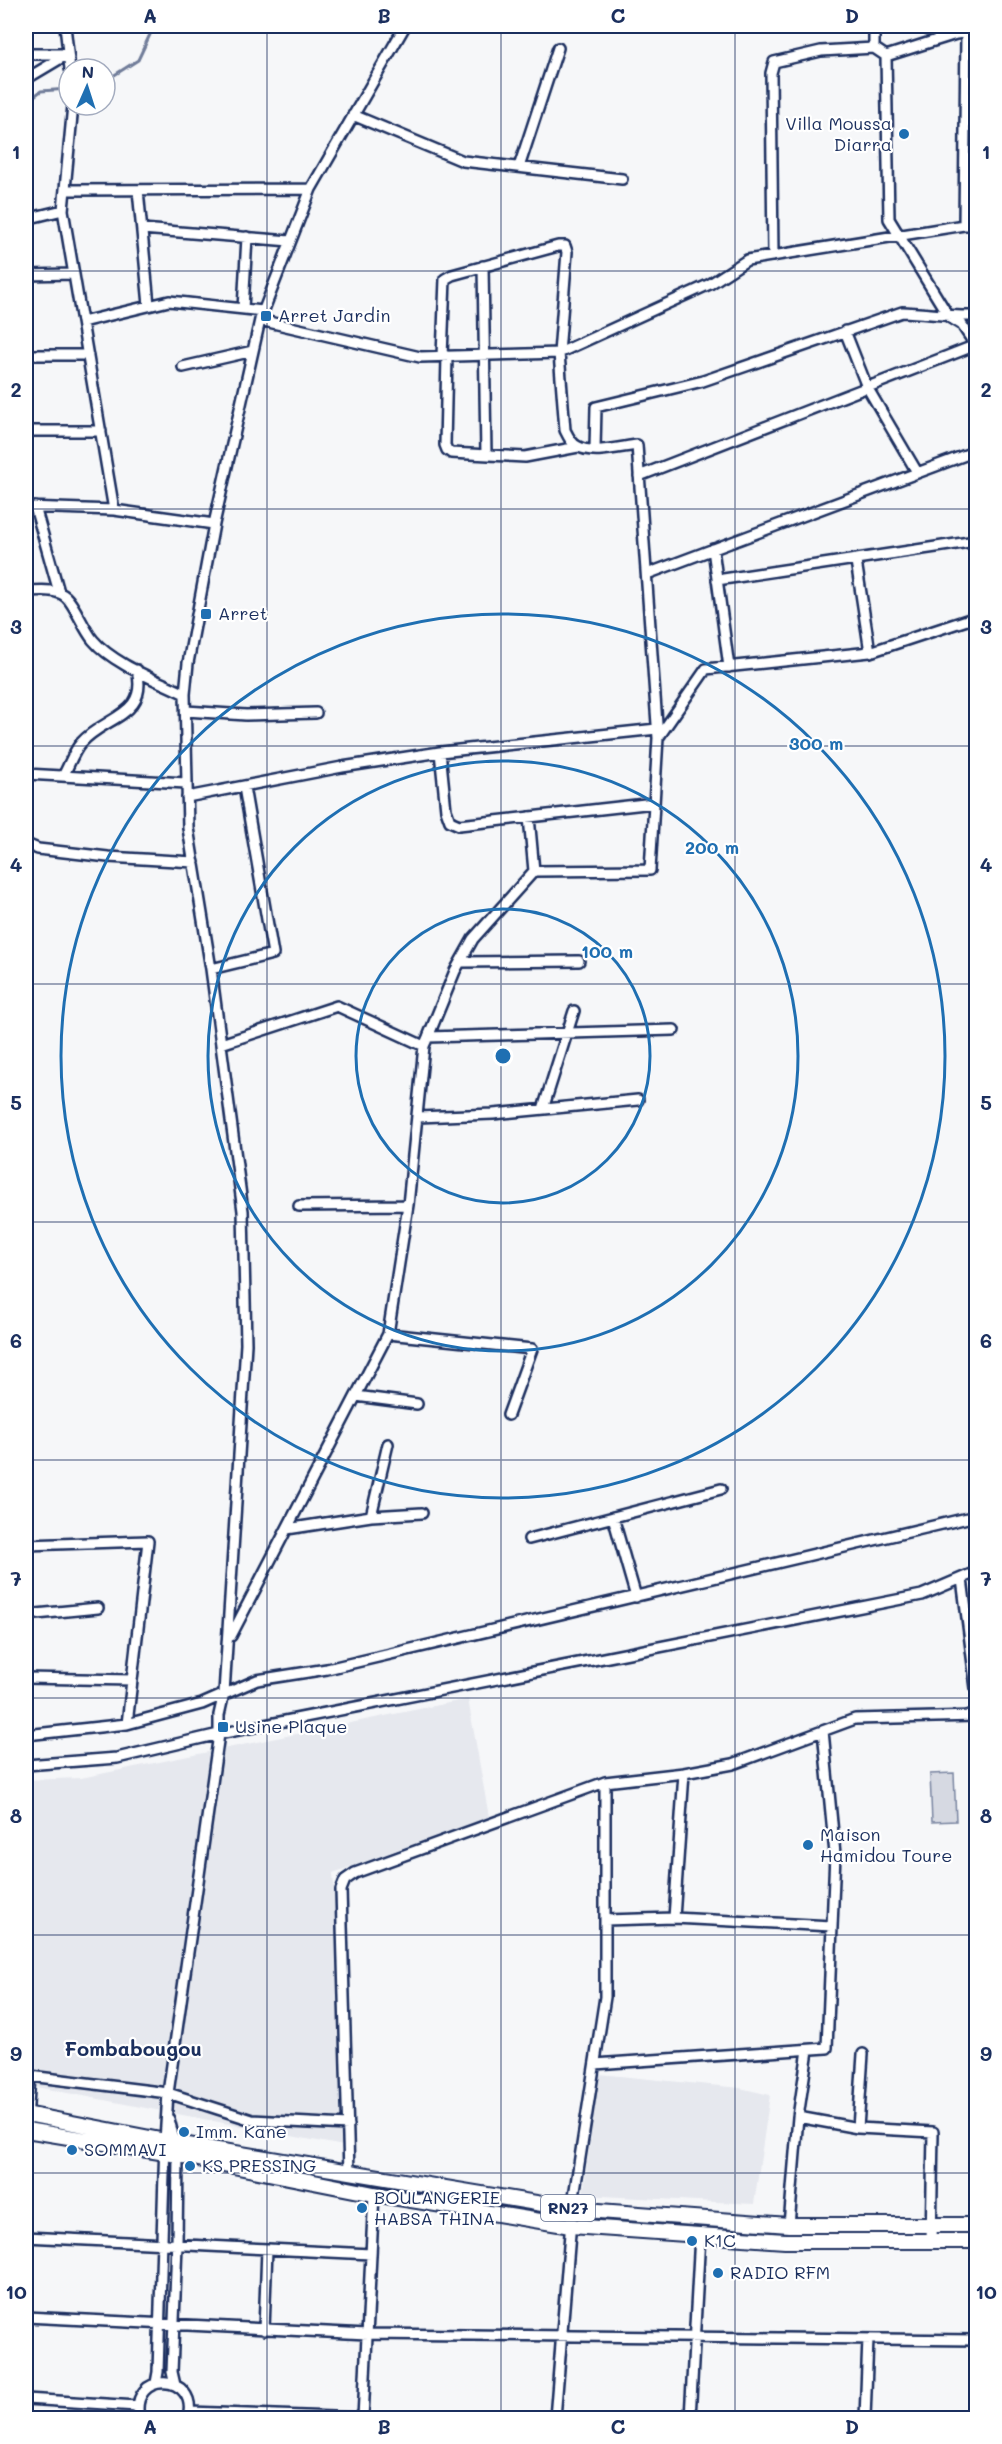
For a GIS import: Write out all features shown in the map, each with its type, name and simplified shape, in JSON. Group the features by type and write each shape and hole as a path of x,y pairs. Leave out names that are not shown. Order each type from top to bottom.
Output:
{"main road":[{"name":"RN27","path":"27,2114 374,2194 571,2226 785,2241 976,2241"},
{"name":"RN27","path":"26,2131 171,2148 349,2173 572,2209 789,2226 976,2225"}],"street":[{"path":"65,26 68,57"},
{"path":"175,2385 172,2372 177,2245 168,2092 219,1734 219,1715 224,1694 246,1344 243,1211 211,969 188,828 185,694 188,663 214,524 261,316 311,189 405,26"},
{"path":"874,26 874,48"},
{"path":"773,256 771,73 774,62 821,51 874,48 886,56 976,31"},
{"path":"964,225 966,33"},
{"path":"519,167 558,48"},
{"path":"26,54 68,54"},
{"path":"26,80 68,54"},
{"path":"639,476 976,346 962,325 949,317 889,219 886,56"},
{"path":"353,115 464,161 622,178"},
{"path":"72,117 63,210 114,510"},
{"path":"66,190 311,189"},
{"path":"138,190 149,305"},
{"path":"26,219 63,210"},
{"path":"82,322 149,305 182,301 243,309 261,316 420,357 559,353 710,284 747,260 964,225 976,225"},
{"path":"142,229 290,241"},
{"path":"243,309 247,237"},
{"path":"534,871 650,870 658,734 636,445 595,449 578,447 525,457 451,453 447,450 445,445 445,279 483,266 565,246 567,252 559,353 565,430 571,441 578,447"},
{"path":"483,266 486,455"},
{"path":"26,275 74,274"},
{"path":"595,449 596,406 703,381 902,312 924,312 949,317 976,316"},
{"path":"845,331 867,387 917,472"},
{"path":"183,367 253,351"},
{"path":"26,355 88,355"},
{"path":"26,431 100,430"},
{"path":"647,574 976,451"},
{"path":"59,592 30,507 114,510 214,524"},
{"path":"717,580 976,542"},
{"path":"712,549 729,667"},
{"path":"856,561 870,652"},
{"path":"26,591 59,592 67,597 80,623 106,652 185,694"},
{"path":"187,798 342,767 440,752 658,734 706,669 870,652 976,617"},
{"path":"63,776 80,744 93,732 131,708 141,684 137,670"},
{"path":"186,711 236,714 316,713"},
{"path":"440,752 446,810 450,821 459,825 654,802"},
{"path":"26,774 186,783"},
{"path":"211,969 273,954 244,787"},
{"path":"228,1641 388,1334 408,1205 426,1041 460,962 473,939 534,871 529,817"},
{"path":"26,844 38,849 96,856 194,862"},
{"path":"460,962 579,961"},
{"path":"221,1044 337,1006 426,1041 674,1030"},
{"path":"543,1109 574,1011"},
{"path":"418,1116 493,1114 638,1100"},
{"path":"299,1206 408,1205"},
{"path":"388,1334 532,1348 508,1415"},
{"path":"356,1396 417,1404"},
{"path":"371,1516 388,1444"},
{"path":"529,1539 721,1489"},
{"path":"286,1529 371,1516 422,1513"},
{"path":"26,1735 127,1724 202,1704 257,1680 327,1669 976,1516"},
{"path":"613,1517 636,1597"},
{"path":"26,1545 147,1541 127,1724"},
{"path":"26,1765 117,1758 219,1734 922,1595 976,1572"},
{"path":"962,1579 976,1688"},
{"path":"26,1615 98,1608"},
{"path":"26,1678 132,1680"},
{"path":"349,2173 341,1890 345,1880 355,1873 605,1782 684,1773 733,1764 855,1719 976,1716"},
{"path":"595,2064 827,2049 835,1854 823,1731"},
{"path":"674,1918 684,1773"},
{"path":"555,2418 572,2209 605,1997 605,1782"},
{"path":"605,1920 674,1918 832,1926"},
{"path":"789,2226 798,2117 808,2050"},
{"path":"858,2128 863,2054"},
{"path":"26,2131 28,2076 168,2092 252,2120 348,2125"},
{"path":"798,2117 858,2128 933,2132 931,2242"},
{"path":"156,2383 163,2244 171,2148"},
{"path":"139,2418 137,2406 141,2394 156,2383 175,2385 184,2392 189,2402 188,2415 363,2418 374,2194"},
{"path":"690,2418 700,2235"},
{"path":"26,2237 371,2254"},
{"path":"264,2330 267,2249"},
{"path":"26,2317 367,2334 976,2340"},
{"path":"865,2418 868,2339"},
{"path":"26,2399 137,2406"}],"shaded area":[{"path":"468,1699 489,1817 333,1873 354,2148 26,2085 26,1780 81,1778"},
{"path":"954,1773 956,1821 932,1822 930,1774"},
{"path":"599,2074 740,2088 770,2095 754,2204 583,2195"}],"waterway":[{"path":"117,73 138,60 154,26"},
{"path":"26,102 41,91 57,90"}],"place":[{"name":"Villa Moussa Diarra","path":"904,134"},
{"name":"Arret Jardin","path":"266,316"},
{"name":"Arret","path":"206,614"},
{"name":"Usine Plaque","path":"223,1727"},
{"name":"Maison Hamidou Toure","path":"808,1845"},
{"name":"Imm. Kane","path":"184,2132"},
{"name":"SOMMAVI","path":"72,2150"},
{"name":"KS PRESSING","path":"190,2166"},
{"name":"BOULANGERIE HABSA THINA","path":"362,2208"},
{"name":"K1C","path":"692,2241"},
{"name":"RADIO RFM","path":"718,2273"}],"district":[{"name":"Fombabougou","path":"133,2049"}]}
